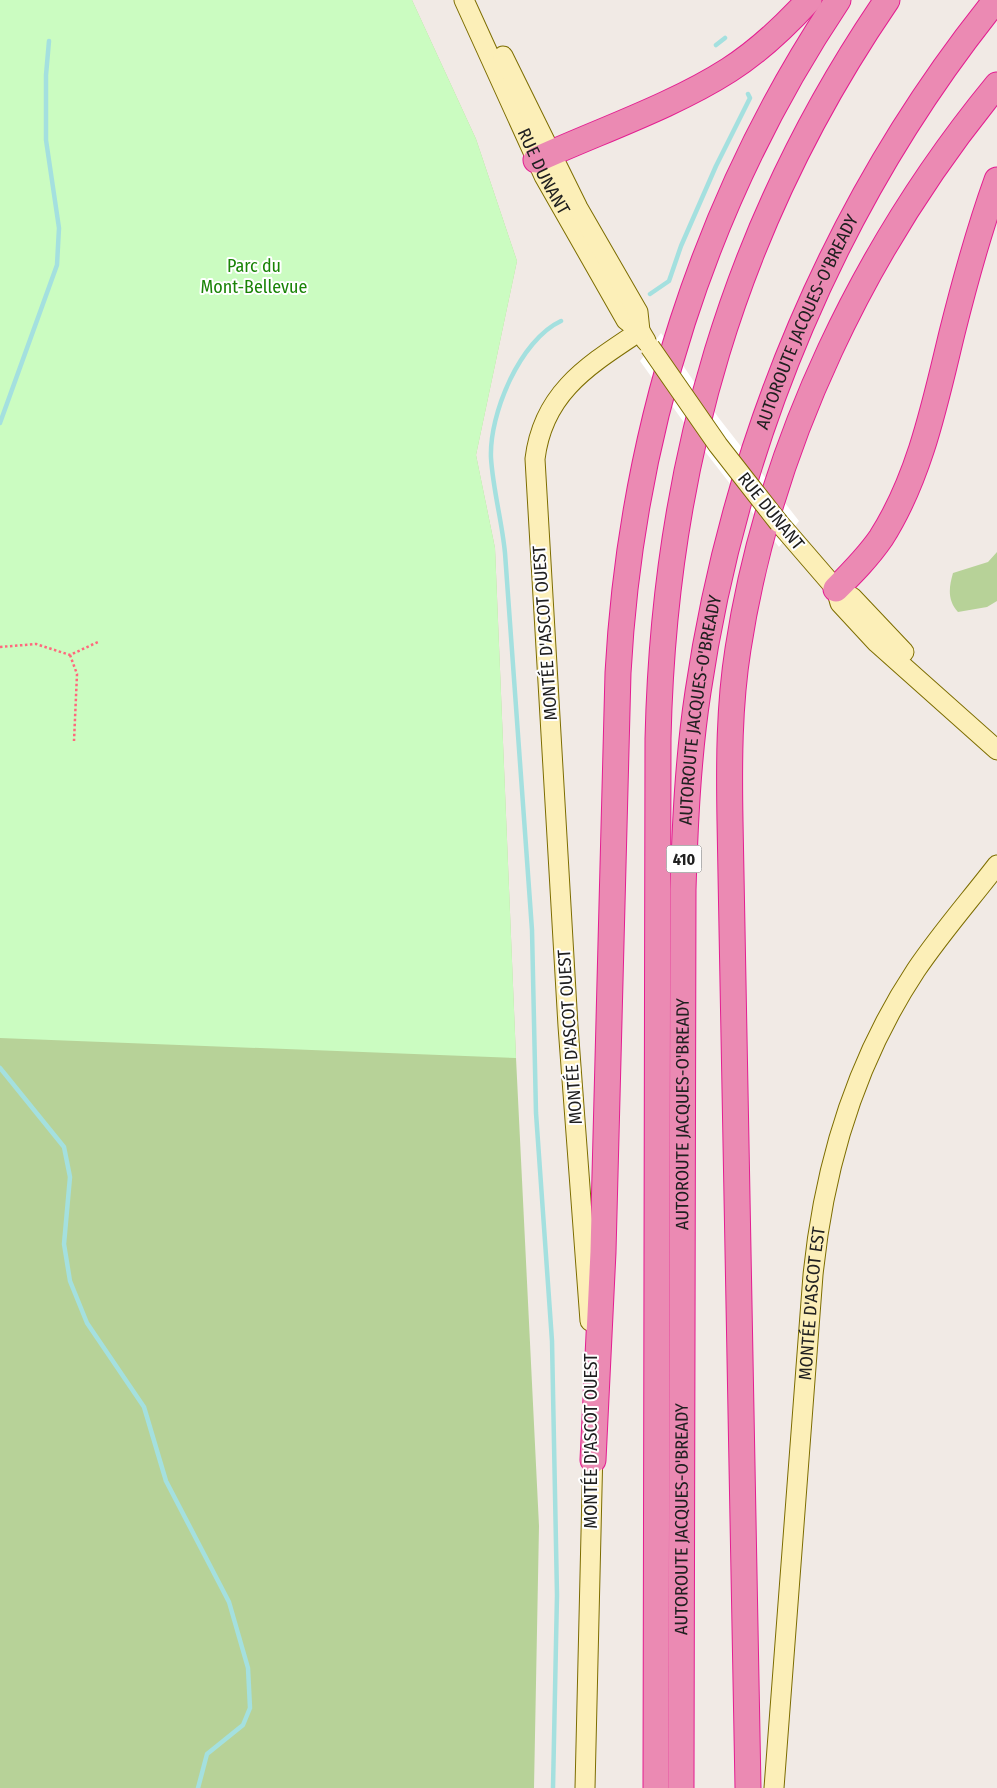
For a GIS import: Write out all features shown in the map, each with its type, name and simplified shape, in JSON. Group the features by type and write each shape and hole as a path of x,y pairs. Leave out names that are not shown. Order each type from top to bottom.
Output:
{"highway":[{"path":"543,157 687,93 719,76 768,41 809,0"},
{"path":"593,1460 603,1252 618,673 624,588 633,519 648,444 667,369 710,243 763,126 796,67 838,0"},
{"name":"AUTOROUTE JACQUES-O'BREADY","path":"656,1788 658,757 661,651 670,568 679,504 697,423 720,341 747,265 778,191 803,140 839,74 887,0"},
{"name":"AUTOROUTE JACQUES-O'BREADY","path":"681,1788 683,890 688,779 702,668 720,577 740,498 762,427 802,323 846,231 892,150 937,79 996,0"},
{"path":"748,1788 730,821 731,719 738,650 748,596 765,527 795,437 826,362 866,281 904,216 959,133 997,85"},
{"path":"836,590 880,539 912,474 934,404 976,243 997,180"}],"street":[{"name":"RUE DUNANT","path":"464,0 543,157 584,220 638,312 645,339 718,445 788,534 836,590 840,603 877,643 997,749"},
{"name":"RUE DUNANT","path":"476,0 543,157"},
{"name":"MONTÉE D'ASCOT OUEST","path":"585,1788 593,1460 586,1262 568,1026 536,459 543,427 560,394 583,370 645,339"},
{"name":"MONTÉE D'ASCOT EST","path":"774,1788 814,1267 828,1175 852,1097 883,1026 924,958 997,865"},
{"path":"976,892 997,876"}],"path":[{"path":"0,647 36,644 70,655 98,642"},
{"path":"70,655 77,674 74,741"}],"green space":[{"path":"0,0 412,0 476,139 517,261 476,455 495,548 516,1058 539,1526 534,1788 0,1788"},
{"name":"Parc du Mont-Bellevue","path":"0,0 412,0 476,139 517,261 476,455 495,548 516,1058 0,1038"},
{"path":"997,552 997,601 987,607 958,612 952,603 950,593 953,573 988,562"}],"pier":[{"path":"661,333 718,417 799,521 779,547 700,445 640,361"}],"waterway":[{"path":"716,45 725,38"},
{"path":"0,423 57,265 59,228 46,140 46,75 49,41"},
{"path":"650,294 669,281 681,246 716,166 750,98 748,94"},
{"path":"553,1788 557,1595 552,1341 536,1113 532,930 505,553 491,458 495,421 501,400 510,380 532,344 561,321"},
{"path":"0,1068 64,1147 70,1177 64,1244 70,1281 87,1323 144,1407 166,1481 229,1602 248,1668 250,1708 243,1725 207,1754 198,1788"}]}
